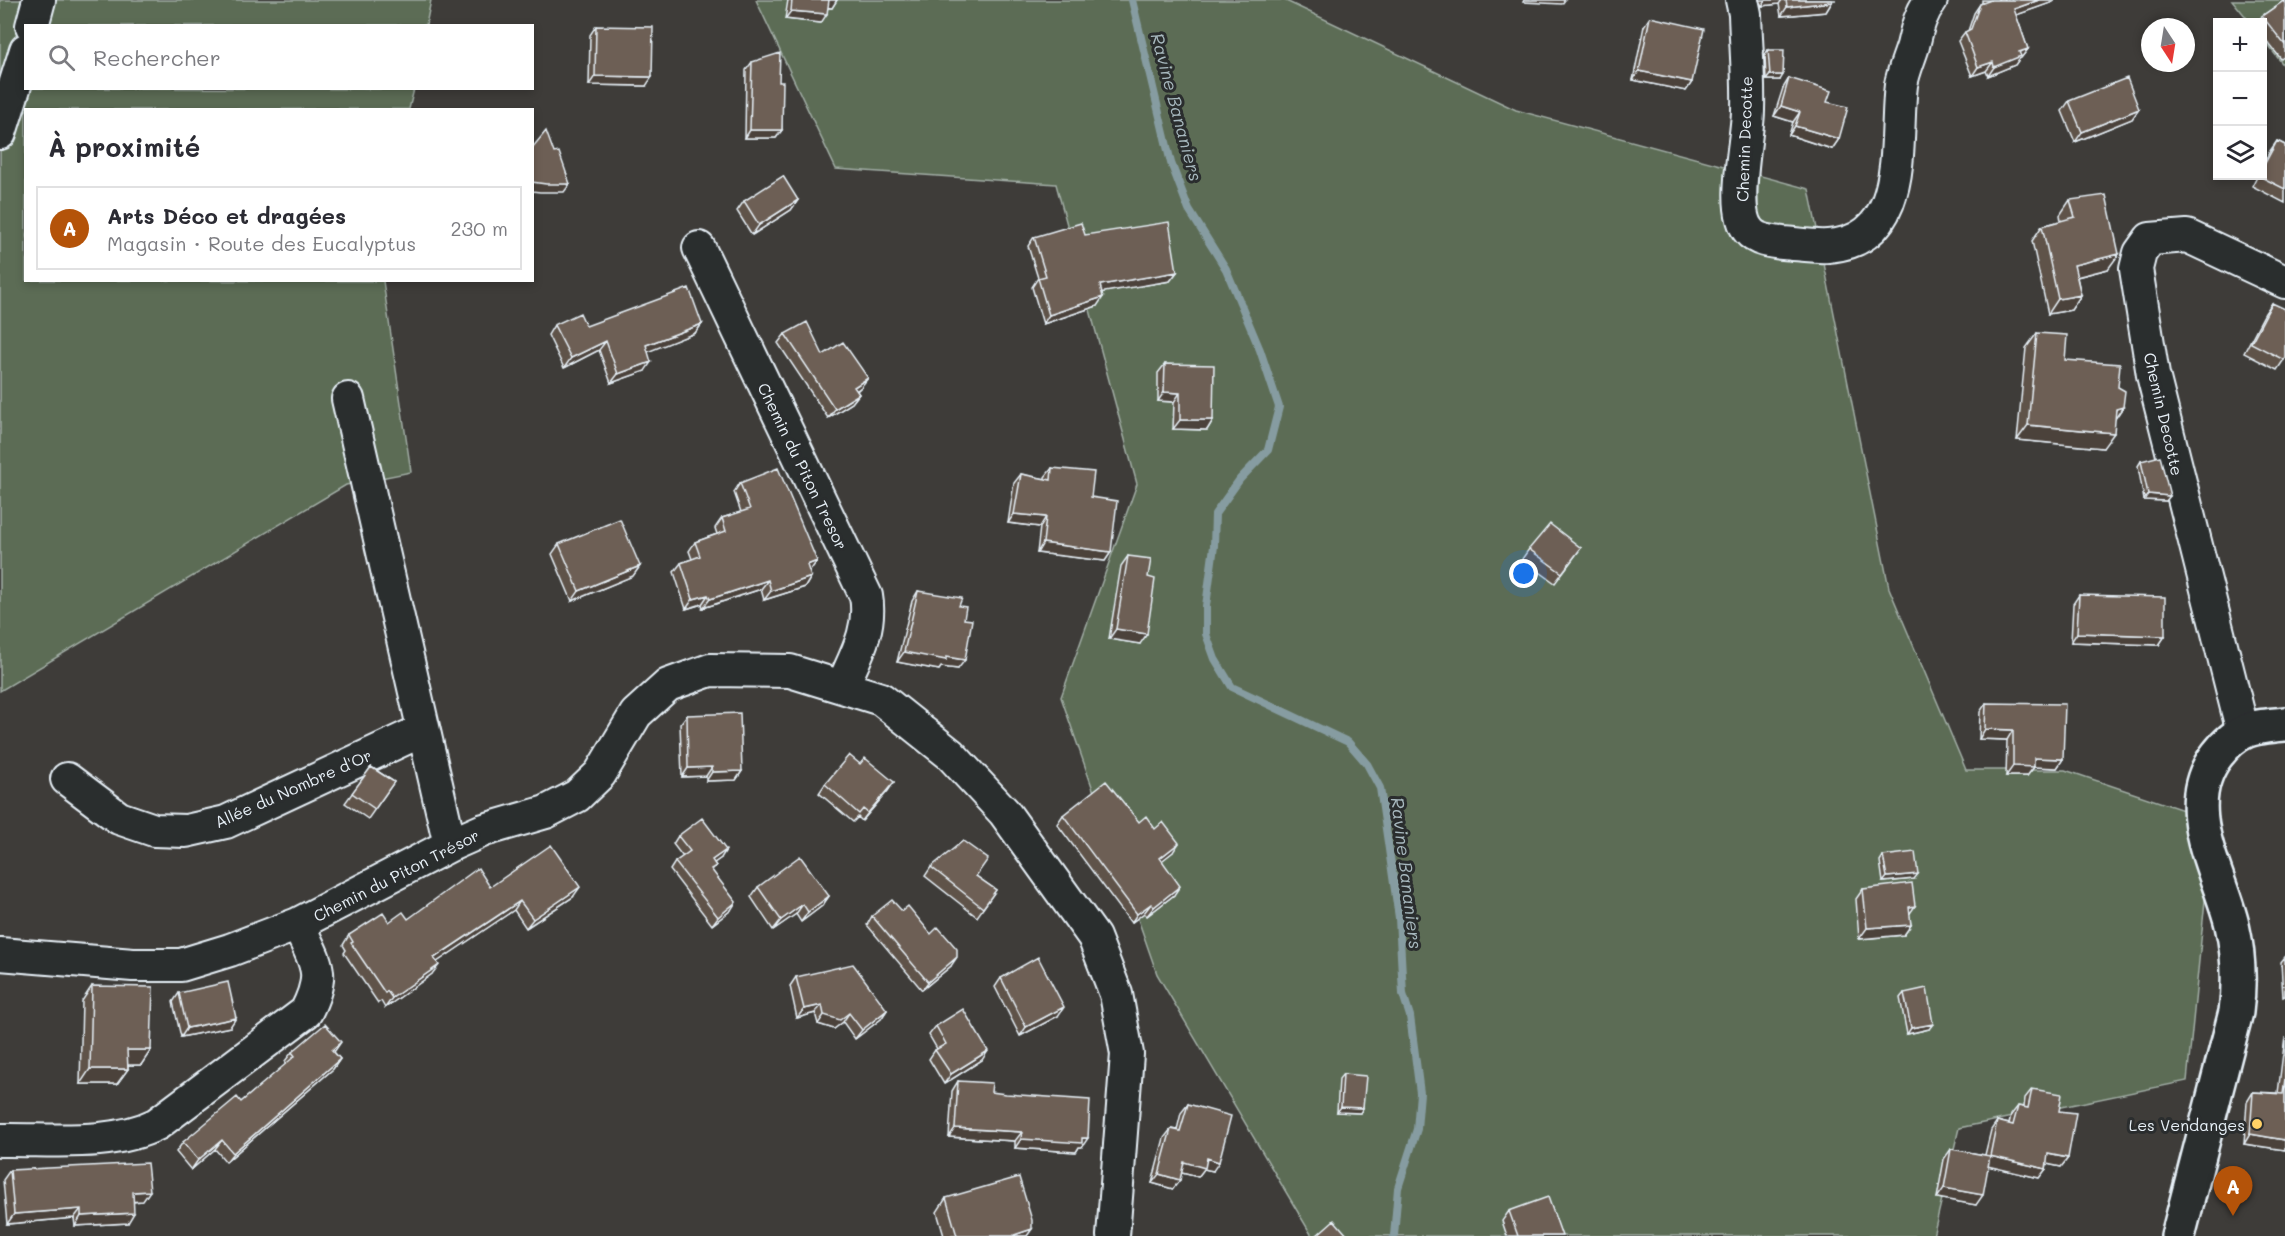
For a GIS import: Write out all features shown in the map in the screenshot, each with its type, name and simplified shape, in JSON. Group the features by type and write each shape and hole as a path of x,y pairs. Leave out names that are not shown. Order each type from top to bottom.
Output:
{"main road":[{"path":"2178,1236 2236,1012 2240,983 2232,924 2208,851 2198,798 2209,765 2231,737 2243,732 2285,724"}],"street":[{"path":"33,24 39,0"},
{"name":"Chemin Decotte","path":"1742,0 1745,14 1749,111 1741,195 1744,222 1749,232 1770,242 1828,246 1855,238 1871,228 1883,214 1890,198 1895,182 1902,83 1923,10 1931,0"},
{"path":"0,133 24,56"},
{"name":"Chemin Decotte","path":"2243,732 2153,375 2136,269 2140,253 2150,239 2187,236 2285,282"},
{"name":"Chemin du Piton Tresor","path":"699,248 866,596 869,614 865,636 842,687"},
{"path":"348,399 450,845"},
{"name":"Chemin du Piton Trésor","path":"0,954 133,965 181,965 298,924 450,845 484,830 546,813 577,795 600,774 636,714 668,686 710,670 790,671 880,699 950,754 1004,812 1094,937 1116,994 1127,1054 1113,1236"},
{"name":"Allée du Nombre d'Or","path":"67,779 119,818 154,830 186,831 226,822 423,730"},
{"name":"Chemin du Piton Trésor","path":"0,1140 117,1138 139,1133 157,1124 306,1012 317,990 317,969 298,924"}],"green space":[{"path":"0,0 431,0 426,24 24,24 24,90 414,90 409,108 24,108 24,282 383,282 411,472 346,485 0,691"},
{"path":"756,0 1284,0 1516,110 1809,189 1889,588 1966,770 2065,770 2213,820 2187,1081 1959,1128 1933,1236 1312,1236 1157,974 1061,697 1137,484 1056,184 836,169"},
{"path":"2232,0 2285,0 2285,67 2267,44 2267,18 2247,18"}],"building":[{"path":"792,0 829,0 827,14 791,11"},
{"path":"1786,0 1832,0 1832,2 1787,7"},
{"path":"1991,0 2039,0 2014,9 2028,49 2019,52 2021,56 1994,67 1993,62 1978,67 1965,32 1971,29 1980,4"},
{"path":"2285,0 2285,45 2267,22 2267,18 2262,16"},
{"path":"1650,17 1704,29 1692,82 1639,71"},
{"path":"596,26 653,27 652,77 595,76"},
{"path":"1768,50 1784,50 1783,75 1770,75"},
{"path":"780,53 779,82 783,82 782,130 750,130 752,62"},
{"path":"1789,78 1831,91 1827,102 1848,107 1839,139 1795,126 1800,112 1781,106"},
{"path":"2127,78 2139,109 2082,132 2069,101"},
{"path":"546,131 554,153 559,152 570,184 534,182 534,146"},
{"path":"2277,141 2285,145 2285,189 2267,180 2267,160"},
{"path":"783,176 798,200 759,225 744,201"},
{"path":"2106,195 2119,254 2074,265 2081,295 2058,299 2042,226 2075,217 2070,200"},
{"path":"1169,222 1177,272 1100,285 1103,297 1049,315 1038,278 1046,276 1034,237 1081,223 1085,235"},
{"path":"689,288 702,324 646,345 651,362 618,374 606,341 571,358 554,325 580,313 586,326"},
{"path":"2272,303 2285,309 2284,360 2251,343"},
{"path":"807,322 823,355 843,342 868,378 854,387 859,394 835,409 785,334"},
{"path":"2037,333 2067,335 2065,360 2120,364 2118,387 2125,391 2123,407 2116,409 2114,433 2028,425"},
{"path":"1165,364 1214,365 1213,420 1180,420 1180,393 1164,392"},
{"path":"2160,456 2170,496 2148,494 2141,461"},
{"path":"778,468 817,561 807,565 811,577 771,591 768,580 710,599 708,595 693,599 681,563 700,556 695,542 726,531 722,518 750,509 740,483"},
{"path":"1052,468 1094,472 1091,497 1117,501 1111,552 1043,543 1046,517 1014,514 1021,474 1051,480"},
{"path":"620,519 640,566 579,591 559,544"},
{"path":"1550,524 1581,548 1562,573 1529,549"},
{"path":"1128,556 1151,559 1148,577 1155,579 1147,634 1116,629"},
{"path":"918,591 962,598 959,606 966,607 964,619 972,620 965,660 946,657 946,660 904,652"},
{"path":"2079,595 2165,597 2165,636 2077,633"},
{"path":"1986,703 2065,704 2063,759 2034,758 2034,767 2013,766 2013,730 1985,729"},
{"path":"740,713 742,771 712,772 712,767 688,768 687,715"},
{"path":"849,755 860,764 865,758 894,782 868,813 863,809 859,814 825,784"},
{"path":"371,767 394,782 375,809 352,793"},
{"path":"1106,781 1139,822 1146,816 1155,829 1163,822 1179,843 1160,858 1180,886 1154,907 1151,904 1137,914 1063,815"},
{"path":"702,818 726,850 712,860 716,866 711,869 736,902 718,917 675,862 690,851 678,836"},
{"path":"963,841 988,859 976,876 996,890 983,908 931,867"},
{"path":"551,845 580,887 533,919 520,901 434,958 439,965 392,998 387,991 385,993 351,943 353,942 349,935 383,913 389,922 403,912 408,919 478,868 490,887"},
{"path":"1915,852 1918,874 1887,877 1883,856"},
{"path":"800,856 829,896 808,912 803,904 781,920 758,887"},
{"path":"1912,883 1915,906 1909,907 1911,925 1867,928 1863,889"},
{"path":"892,900 902,911 908,906 931,934 938,927 957,949 957,957 928,982 872,916"},
{"path":"1038,957 1064,1007 1026,1027 1001,978"},
{"path":"853,964 887,1010 862,1030 849,1013 840,1020 824,1015 822,1005 804,1009 796,977"},
{"path":"228,982 236,1018 187,1028 179,993"},
{"path":"92,986 153,987 151,1050 127,1050 128,1069 90,1069"},
{"path":"1927,988 1933,1024 1911,1028 1904,993"},
{"path":"963,1009 988,1051 951,1074 935,1050 946,1044 936,1026"},
{"path":"325,1024 341,1042 332,1050 340,1059 233,1153 222,1140 198,1160 183,1142 237,1097 241,1102 295,1056 292,1052"},
{"path":"1343,1074 1366,1076 1363,1108 1341,1107"},
{"path":"2285,1078 2285,1140 2250,1134 2253,1092 2283,1094"},
{"path":"958,1081 992,1083 991,1092 1090,1100 1088,1138 1082,1138 1082,1143 1021,1139 1022,1132 955,1128"},
{"path":"2032,1089 2062,1094 2059,1111 2076,1113 2068,1158 2048,1154 2046,1169 1990,1156 1997,1121 2013,1125 2018,1106 2028,1108"},
{"path":"1188,1104 1231,1116 1219,1162 1207,1158 1205,1168 1184,1162 1180,1180 1159,1174 1171,1129 1180,1131"},
{"path":"1951,1149 1990,1156 1983,1195 1944,1188"},
{"path":"147,1163 150,1191 133,1192 134,1213 81,1216 81,1209 14,1214 10,1170"},
{"path":"1019,1177 1032,1220 1032,1229 1014,1236 957,1236 946,1198"},
{"path":"1548,1197 1562,1236 1518,1236 1509,1211"},
{"path":"1334,1220 1348,1236 1316,1236"}],"waterway":[{"name":"Ravine Bananiers","path":"1132,0 1171,163 1189,210 1226,269 1260,350 1279,407 1268,450 1240,479 1215,514 1214,546 1206,606 1206,634 1215,659 1232,687 1348,742 1367,764 1380,788 1399,918 1403,994 1410,1016 1420,1093 1417,1129 1398,1188 1394,1236"}],"place":[{"name":"Les Vendanges","path":"2257,1124"},
{"name":"Arts Déco et dragées","path":"2233,1216"}]}
